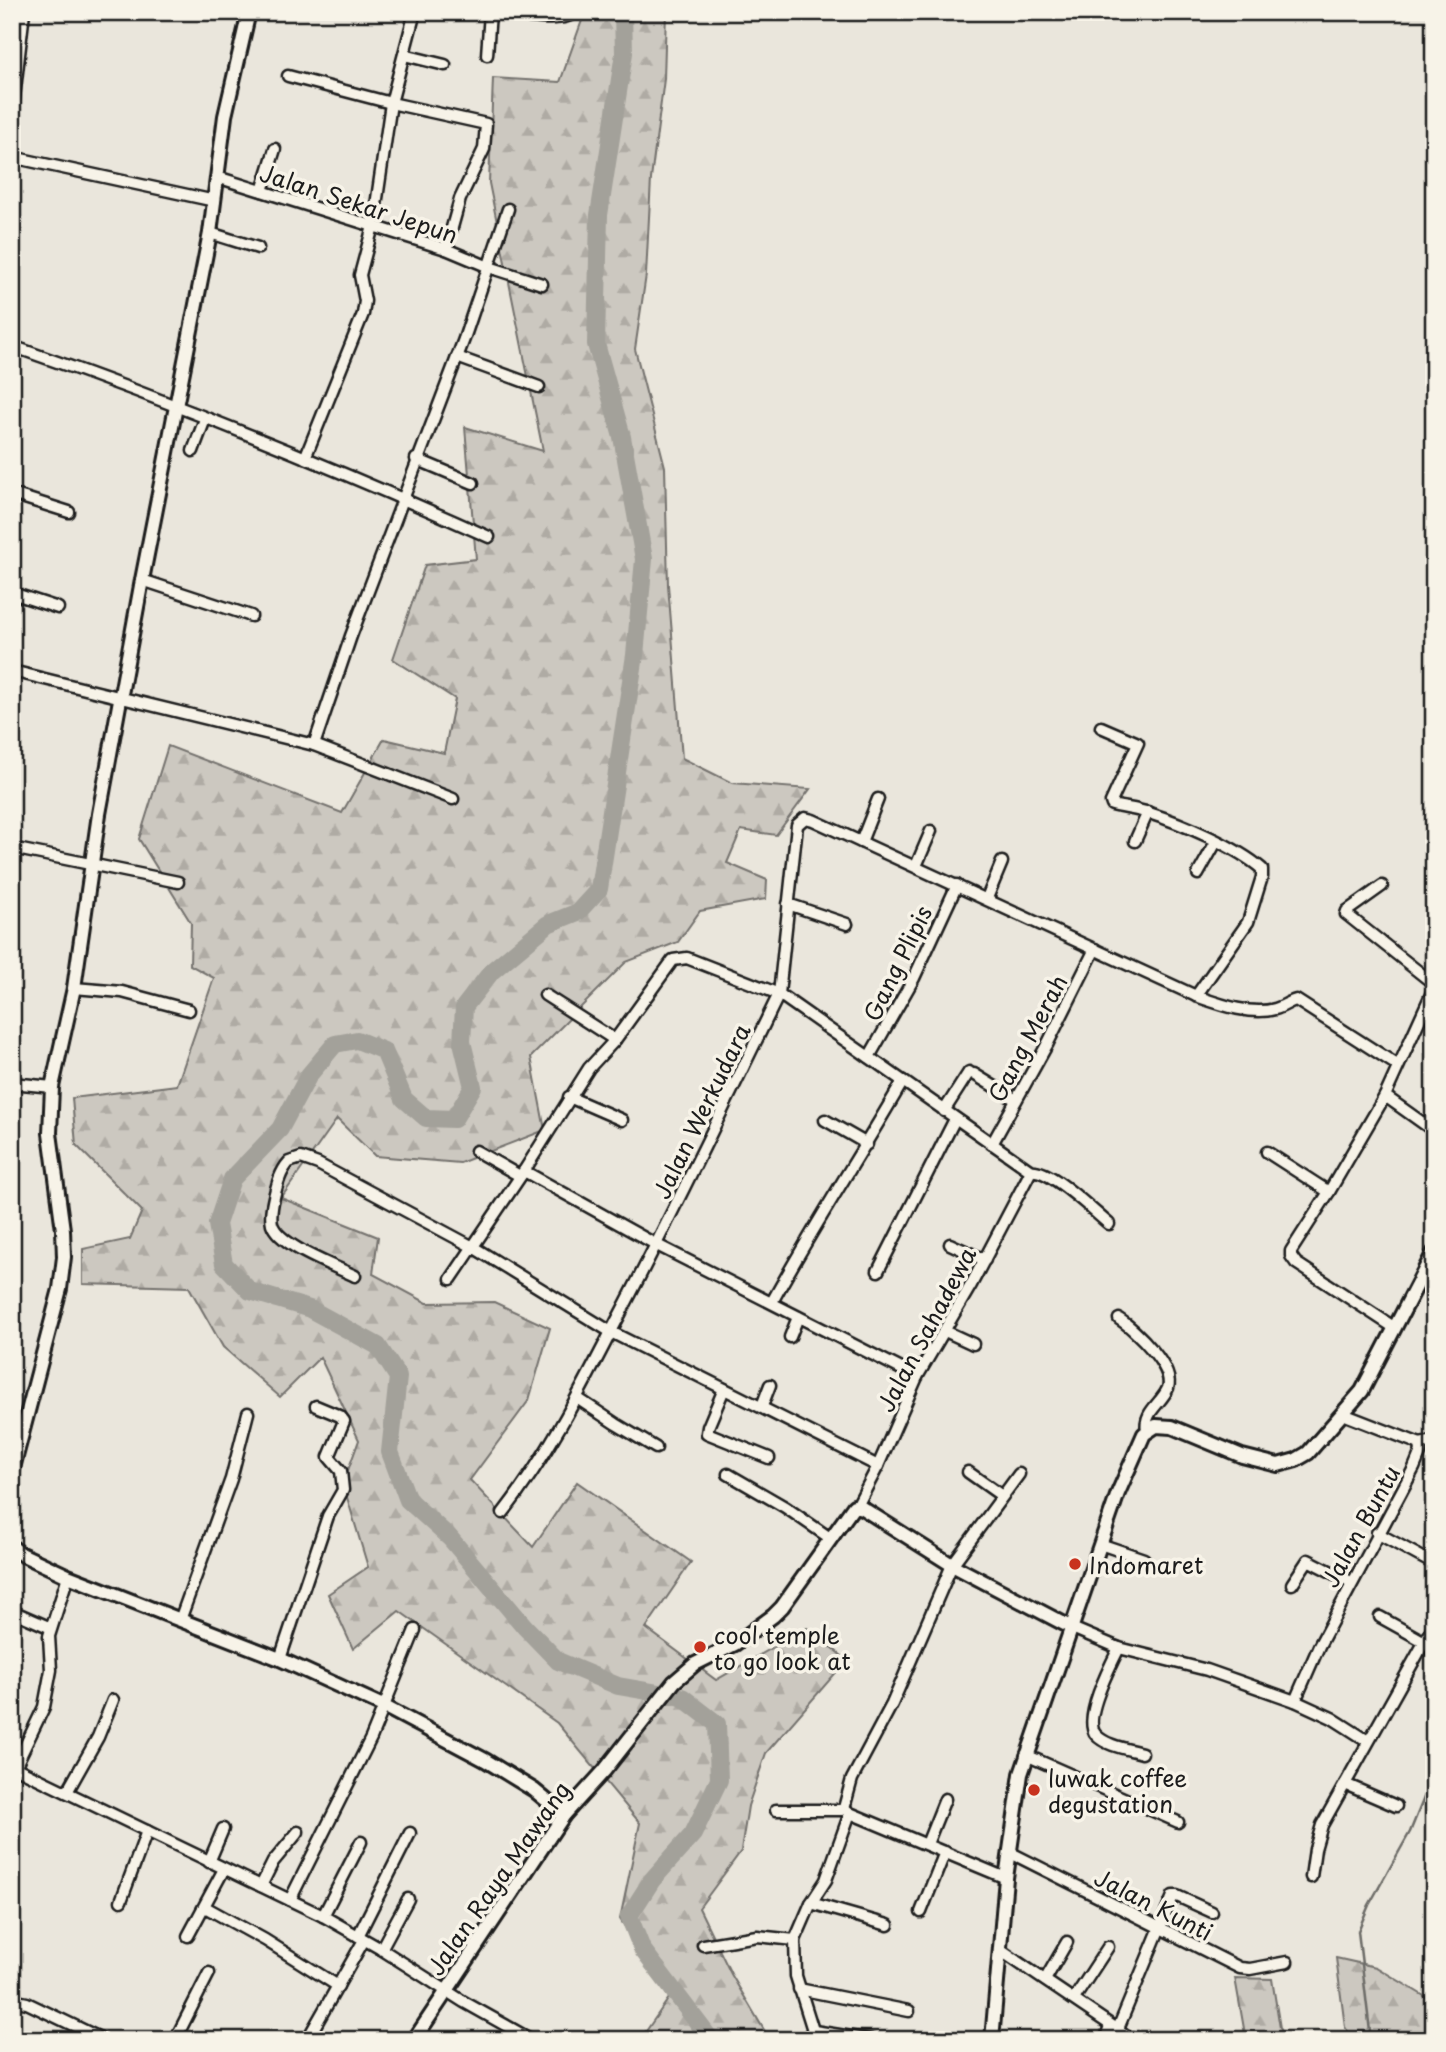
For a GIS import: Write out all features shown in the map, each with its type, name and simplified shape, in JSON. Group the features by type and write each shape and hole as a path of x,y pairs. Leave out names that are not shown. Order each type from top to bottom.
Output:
{"main road":[{"path":"12,1472 60,1289 64,1256 50,1133 52,1087 74,988 91,866 142,580 211,233 225,116 249,12"},
{"path":"992,2040 1009,1852 1018,1788 1026,1755 1118,1493 1147,1430 1156,1426 1172,1427 1261,1462 1284,1464 1308,1453 1362,1391 1434,1252"},
{"path":"856,1506 952,1565 1072,1628"},
{"name":"Jalan Raya Mawang","path":"414,2040 564,1815 604,1771 674,1682 695,1664 735,1644 773,1616 794,1591 851,1508 856,1506"},
{"path":"12,1547 68,1576 279,1659 385,1707 485,1760 534,1790 564,1815"}],"street":[{"path":"12,115 24,12"},
{"path":"305,458 363,314 365,301 360,275 373,226 391,103 415,12"},
{"path":"487,55 490,12"},
{"path":"497,12 552,18 568,18 574,12"},
{"path":"404,55 445,65"},
{"path":"288,76 391,103 483,122 486,125 484,149 460,199 446,249"},
{"path":"262,191 275,149"},
{"path":"12,157 215,201"},
{"name":"Jalan Sekar Jepun","path":"217,177 446,249 489,267 542,284"},
{"path":"314,745 416,459 457,357 508,209"},
{"path":"211,233 258,248"},
{"path":"12,346 83,370 305,458 489,537"},
{"path":"457,357 539,387"},
{"path":"194,451 205,419"},
{"path":"416,459 473,483"},
{"path":"12,494 69,512"},
{"path":"142,580 251,616"},
{"path":"12,593 58,608"},
{"path":"12,671 314,745 453,799"},
{"path":"1101,727 1138,743 1111,804 1148,812 1216,842 1261,867 1262,877 1248,922 1196,996"},
{"path":"861,842 878,799"},
{"path":"1135,841 1148,812"},
{"path":"779,994 797,825 805,818 987,898 1196,996 1237,1008 1261,1011 1277,1009 1296,1000 1397,1065"},
{"path":"916,866 930,831"},
{"path":"1198,874 1216,842"},
{"path":"12,848 178,882"},
{"path":"987,898 1002,862"},
{"name":"Gang Plipis","path":"869,1057 914,978 957,885"},
{"path":"1382,886 1346,914 1434,986 1385,1096 1291,1251 1291,1256 1296,1263 1316,1277 1395,1328"},
{"path":"788,904 847,924"},
{"name":"Gang Merah","path":"992,1144 1095,949"},
{"path":"451,1279 589,1068 615,1040 673,960 687,958 779,994 1031,1171 1040,1171 1056,1181 1109,1224"},
{"path":"74,988 122,992 189,1010"},
{"name":"Jalan Werkudara","path":"503,1514 527,1482 577,1398 657,1245 779,994"},
{"path":"545,995 615,1040"},
{"path":"944,1111 972,1073 1016,1100"},
{"path":"772,1302 815,1224 867,1144 903,1081"},
{"path":"12,1083 52,1087"},
{"path":"1385,1096 1434,1131"},
{"path":"569,1097 622,1119"},
{"path":"878,1270 955,1119"},
{"path":"825,1120 867,1144"},
{"path":"476,1151 916,1377"},
{"path":"1267,1152 1329,1192"},
{"path":"355,1276 304,1252 276,1231 272,1224 271,1211 277,1185 289,1162 301,1158 318,1164 473,1247 611,1332 878,1466"},
{"name":"Jalan Sahadewa","path":"856,1506 878,1466 916,1377 985,1260 1031,1171"},
{"path":"950,1244 985,1260"},
{"path":"790,1337 798,1317"},
{"path":"1119,1319 1143,1338 1169,1376 1170,1384 1165,1395 1147,1419 1147,1430"},
{"path":"945,1331 973,1344"},
{"path":"762,1406 770,1385"},
{"path":"724,1389 707,1433 769,1458"},
{"path":"577,1398 656,1448"},
{"path":"279,1659 328,1516 343,1490 341,1471 329,1457 344,1421 340,1416 316,1406"},
{"path":"180,1620 231,1479 248,1413"},
{"name":"Jalan Buntu","path":"1295,1701 1351,1582 1421,1451 1420,1444 1343,1414"},
{"path":"1420,1444 1434,1441"},
{"path":"968,1472 1002,1496"},
{"path":"727,1474 785,1507 830,1538"},
{"path":"871,2040 815,2035 796,1976 795,1940 811,1903 826,1880 847,1810 852,1780 892,1704 952,1565 1019,1474"},
{"path":"1377,1533 1434,1564"},
{"path":"1100,1544 1144,1559"},
{"path":"1292,1584 1308,1560 1351,1582"},
{"path":"68,1576 51,1628 48,1655 51,1670 44,1707 13,1767 323,1916 532,2040"},
{"path":"12,1611 51,1628"},
{"path":"1380,1617 1424,1642"},
{"path":"1311,1877 1322,1825 1434,1625"},
{"path":"1072,1628 1119,1647 1207,1670 1295,1701 1332,1718 1368,1741"},
{"path":"289,1900 385,1707 415,1630"},
{"path":"1119,1647 1095,1704 1092,1729 1104,1741 1142,1753"},
{"path":"68,1793 98,1737 113,1700"},
{"path":"1026,1755 1178,1822"},
{"path":"1345,1784 1396,1806"},
{"path":"927,1844 945,1800"},
{"path":"776,1810 847,1810 1006,1878"},
{"path":"209,1862 223,1829"},
{"path":"121,1901 147,1831"},
{"path":"261,1885 273,1862 298,1832"},
{"path":"307,2040 338,1986 410,1833"},
{"path":"323,1916 361,1842"},
{"path":"921,1912 944,1852"},
{"name":"Jalan Kunti","path":"1009,1852 1240,1968 1250,1969 1287,1962"},
{"path":"188,1936 224,1869"},
{"path":"1105,2040 1114,2029 1173,1896 1212,1912"},
{"path":"381,1949 408,1899"},
{"path":"811,1903 888,1924"},
{"path":"205,1907 265,1940 338,1986"},
{"path":"703,1945 757,1936 795,1940"},
{"path":"1045,1980 1066,1942"},
{"path":"1074,1999 1108,1947"},
{"path":"1000,1950 1133,2040"},
{"path":"176,2040 209,1973"},
{"path":"799,1989 909,2011"},
{"path":"12,2000 27,2003 104,2040"},
{"path":"1195,2040 1202,2039"}],"green space":[{"path":"585,12 666,12 664,79 651,179 646,275 635,349 665,467 668,585 682,758 732,783 810,789 776,835 741,830 727,863 767,880 766,899 700,911 678,942 626,962 531,1057 545,1130 460,1163 375,1156 337,1119 281,1198 378,1237 373,1274 427,1303 494,1302 550,1328 529,1400 470,1480 533,1547 577,1482 691,1562 646,1628 716,1680 807,1628 847,1660 766,1753 748,1806 741,1851 699,1908 731,1974 770,2040 640,2040 669,1998 620,1919 640,1823 557,1723 399,1611 353,1649 328,1594 368,1567 343,1484 359,1440 320,1357 280,1397 223,1347 189,1287 83,1284 83,1249 130,1239 142,1211 76,1145 72,1098 177,1085 214,978 190,965 191,923 139,839 168,746 342,813 384,739 444,753 455,699 393,659 425,565 476,559 465,427 543,451 489,183 493,78 560,82"},
{"path":"1336,1958 1376,1967 1434,2002 1434,2040 1354,2040 1345,2027"},
{"path":"1235,1978 1272,1979 1280,2028 1287,2040 1246,2040"}],"waterway":[{"path":"623,12 624,53 599,215 596,344 622,437 644,559 635,655 599,889 578,912 548,924 492,971 464,1007 462,1042 473,1087 454,1119 426,1118 404,1099 384,1051 357,1040 335,1044 309,1075 280,1129 232,1179 217,1224 224,1264 250,1291 310,1309 378,1346 398,1377 390,1452 408,1500 450,1538 525,1627 558,1661 618,1686 682,1697 717,1724 719,1780 693,1834 652,1880 629,1916 642,1949 711,2040"},
{"path":"1371,2040 1358,1931 1369,1905 1410,1832 1434,1773"}],"place":[{"name":"Indomaret","path":"1075,1564"},
{"name":"cool temple to go look at","path":"700,1647"},
{"name":"luwak coffee degustation","path":"1034,1790"}]}
